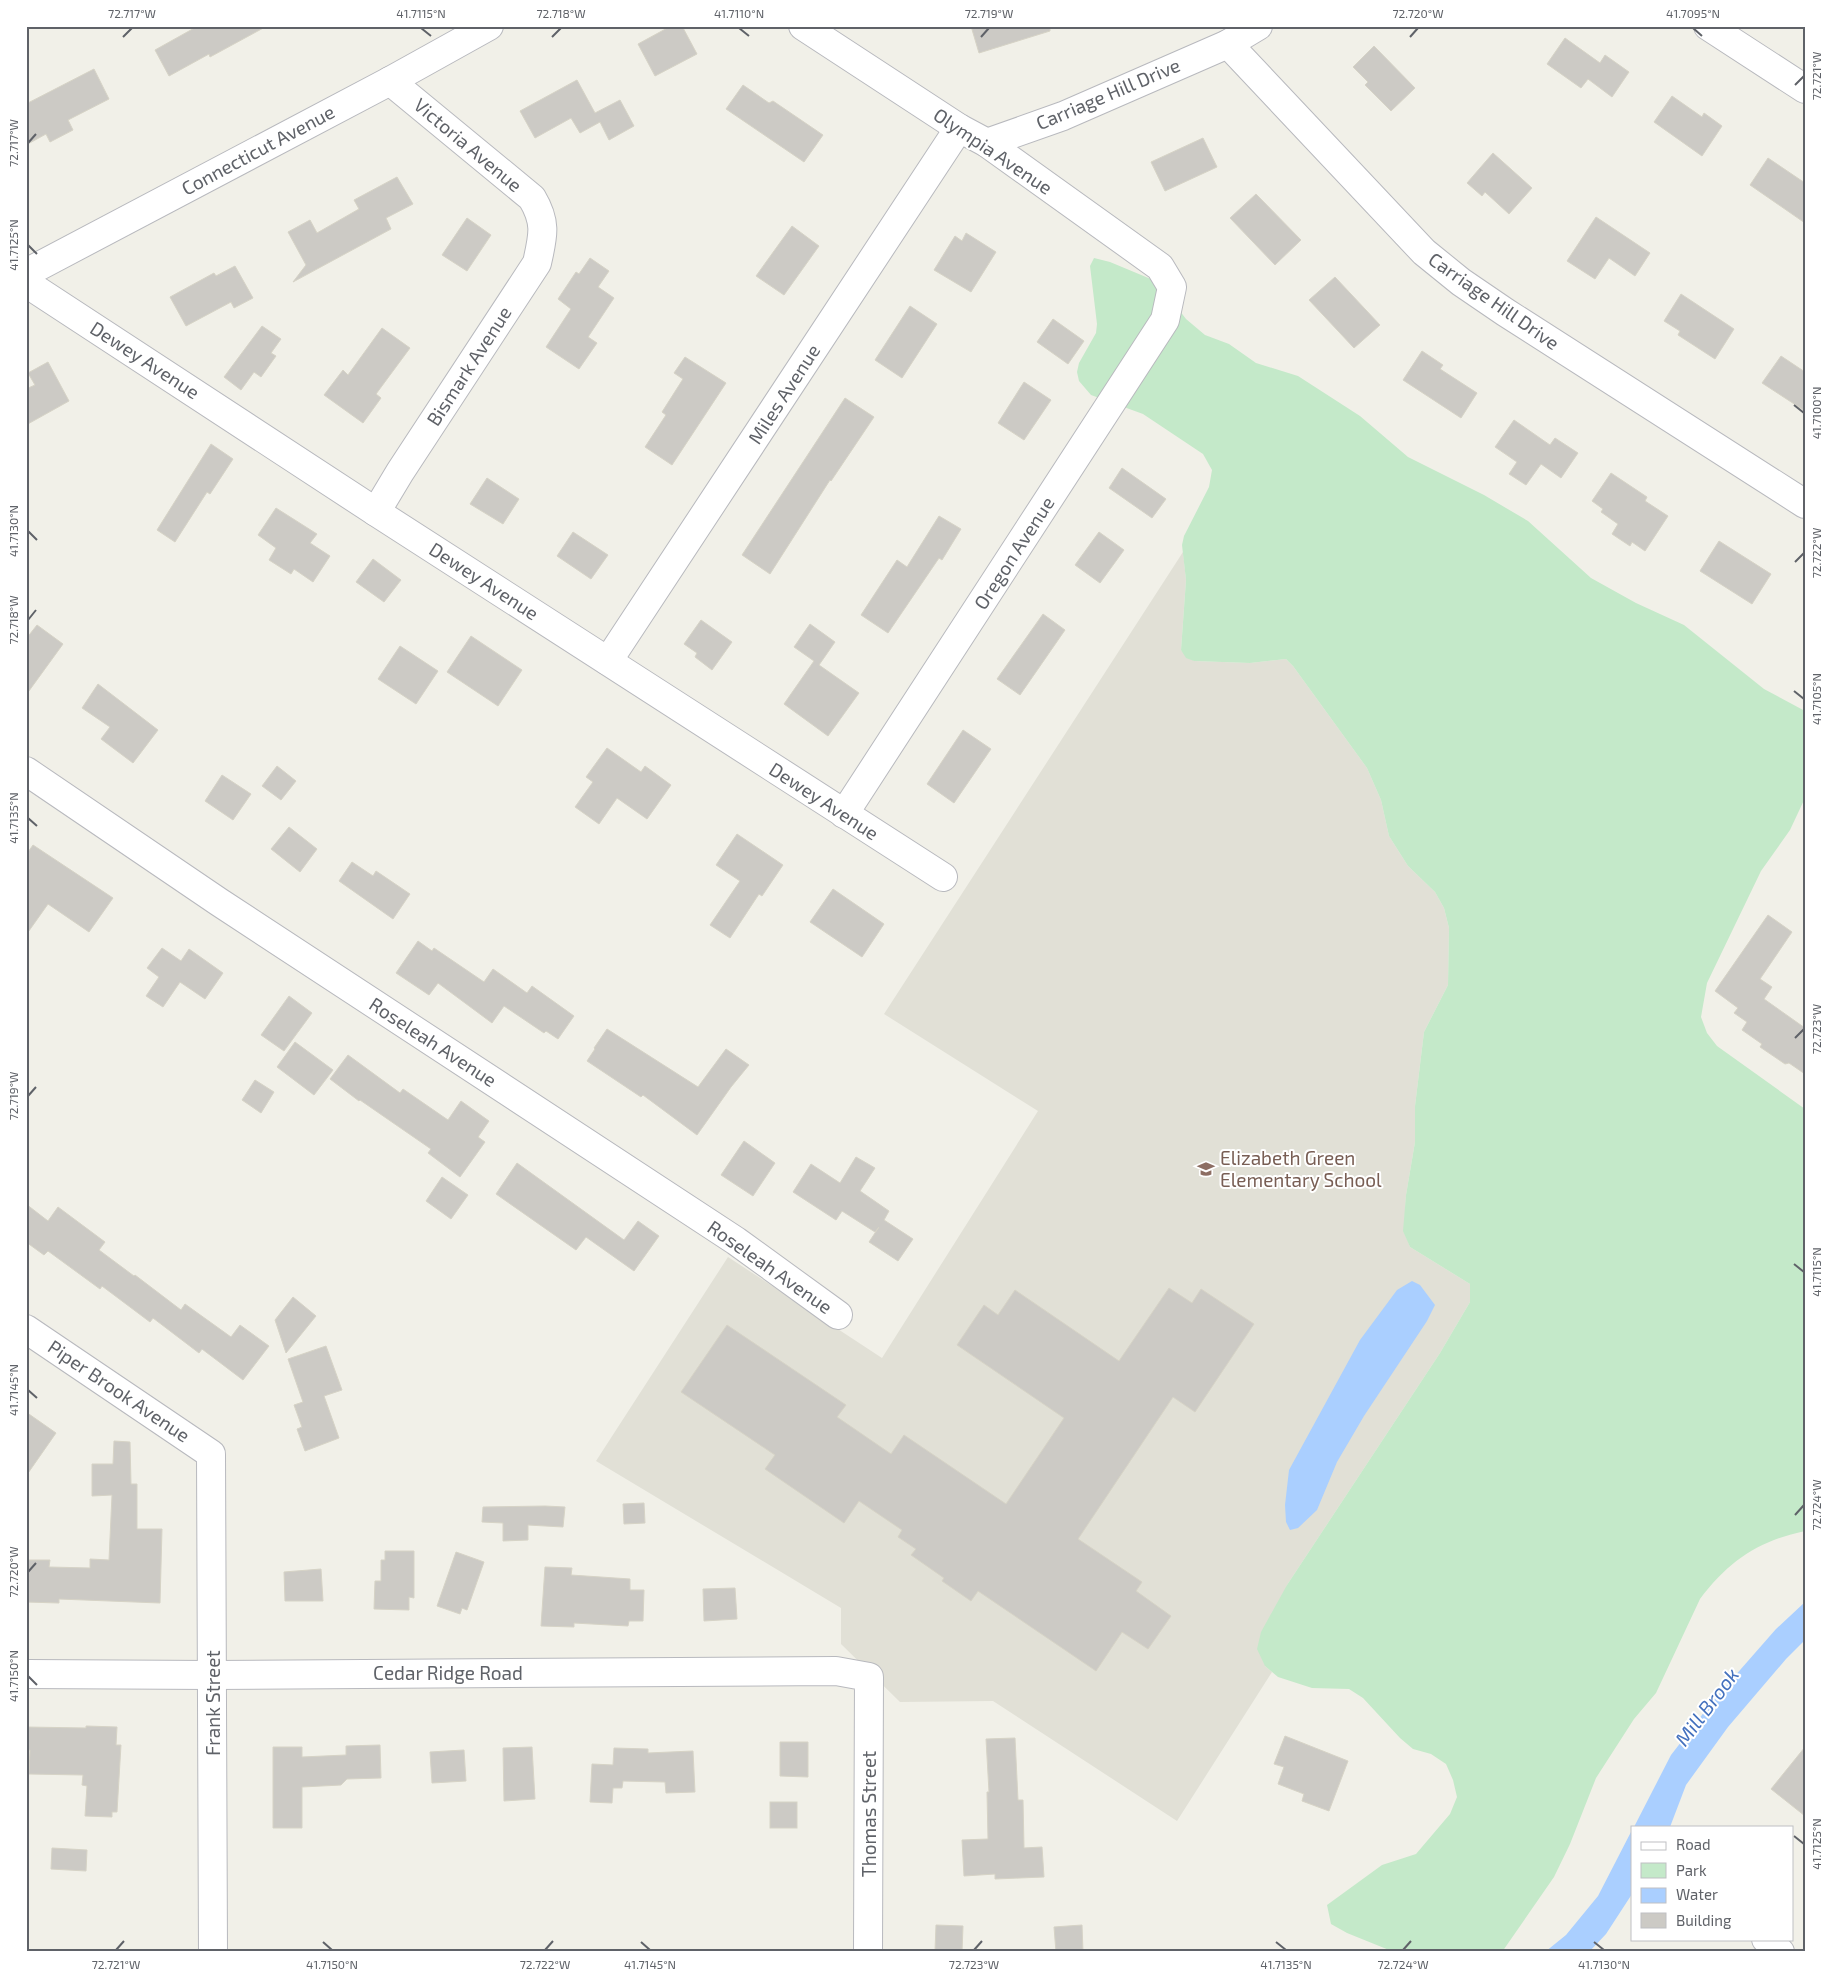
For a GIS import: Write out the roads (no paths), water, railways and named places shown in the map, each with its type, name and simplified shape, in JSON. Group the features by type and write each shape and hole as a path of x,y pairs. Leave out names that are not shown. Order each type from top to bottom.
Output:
{"street":[{"name":"Connecticut Avenue","path":"26,273 390,81 458,33 489,26"},
{"name":"Olympia Avenue","path":"803,26 959,128 987,143 1160,267 1172,287"},
{"name":"Carriage Hill Drive","path":"987,143 1063,116 1228,44 1258,26"},
{"path":"1708,26 1805,89"},
{"name":"Carriage Hill Drive","path":"1228,44 1424,252 1461,282 1513,318 1805,504"},
{"name":"Victoria Avenue","path":"390,81 532,198 541,214"},
{"name":"Miles Avenue","path":"608,660 959,128"},
{"name":"Bismark Avenue","path":"376,512 405,464 537,263 543,238 541,214"},
{"name":"Dewey Avenue","path":"26,283 376,512 943,877"},
{"name":"Oregon Avenue","path":"844,814 1165,320 1172,287"},
{"name":"Roseleah Avenue","path":"26,771 219,902 736,1241 838,1315"},
{"name":"Piper Brook Avenue","path":"26,1329 211,1454"},
{"name":"Frank Street","path":"211,1454 213,1952"},
{"name":"Cedar Ridge Road","path":"26,1674 836,1671 870,1677"},
{"name":"Thomas Street","path":"868,1952 870,1677"},
{"path":"1767,1940 1780,1952"}],"water":[{"path":"1412,1281 1420,1285 1435,1305 1427,1321 1364,1416 1337,1462 1317,1510 1298,1528 1290,1530 1286,1522 1285,1505 1289,1470 1360,1340 1397,1290"},
{"path":"1805,1602 1805,1640 1786,1659 1728,1727 1686,1785 1670,1826 1635,1826 1671,1755 1712,1702 1776,1629"},
{"path":"1631,1832 1631,1896 1606,1934 1589,1952 1545,1952 1566,1935 1598,1896"}],"place":[{"name":"Elizabeth Green Elementary School","path":"1206,1169"}],"water label":[{"name":"Mill Brook","path":"1707,1707"}]}
